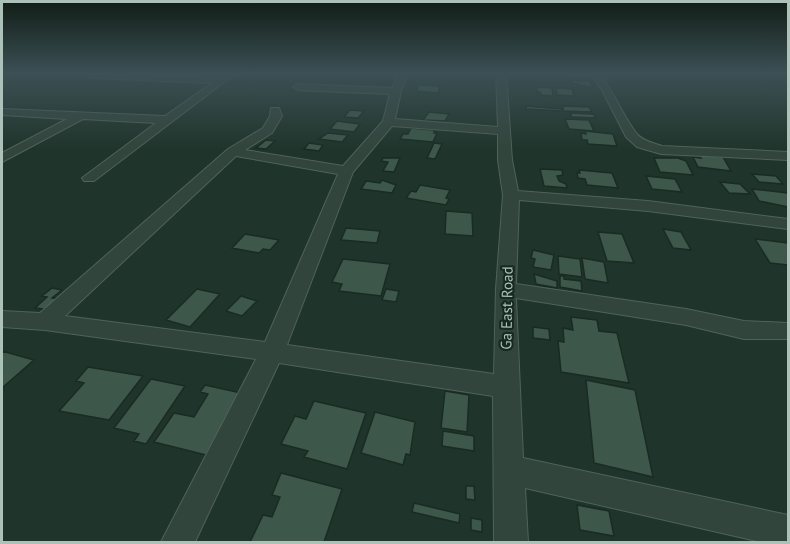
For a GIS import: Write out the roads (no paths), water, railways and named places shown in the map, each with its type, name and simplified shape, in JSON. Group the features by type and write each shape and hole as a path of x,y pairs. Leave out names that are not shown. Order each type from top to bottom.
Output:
{"street":[{"path":"89,178 197,98"},
{"path":"178,543 272,352 346,171 389,122 394,98"},
{"name":"Ga East Road","path":"502,98 505,160 511,195 506,289 506,387 511,543"},
{"path":"612,98 632,137 642,144 661,150 789,156"},
{"path":"45,322 233,152 268,130 276,117 275,110"},
{"path":"2,112 167,120"},
{"path":"2,158 80,116"},
{"path":"389,122 504,131"},
{"path":"233,152 346,171"},
{"path":"511,195 648,206 789,224"},
{"path":"506,289 686,317 744,330 789,331"},
{"path":"2,320 45,322 272,352 506,387"},
{"path":"510,470 789,532"}]}
